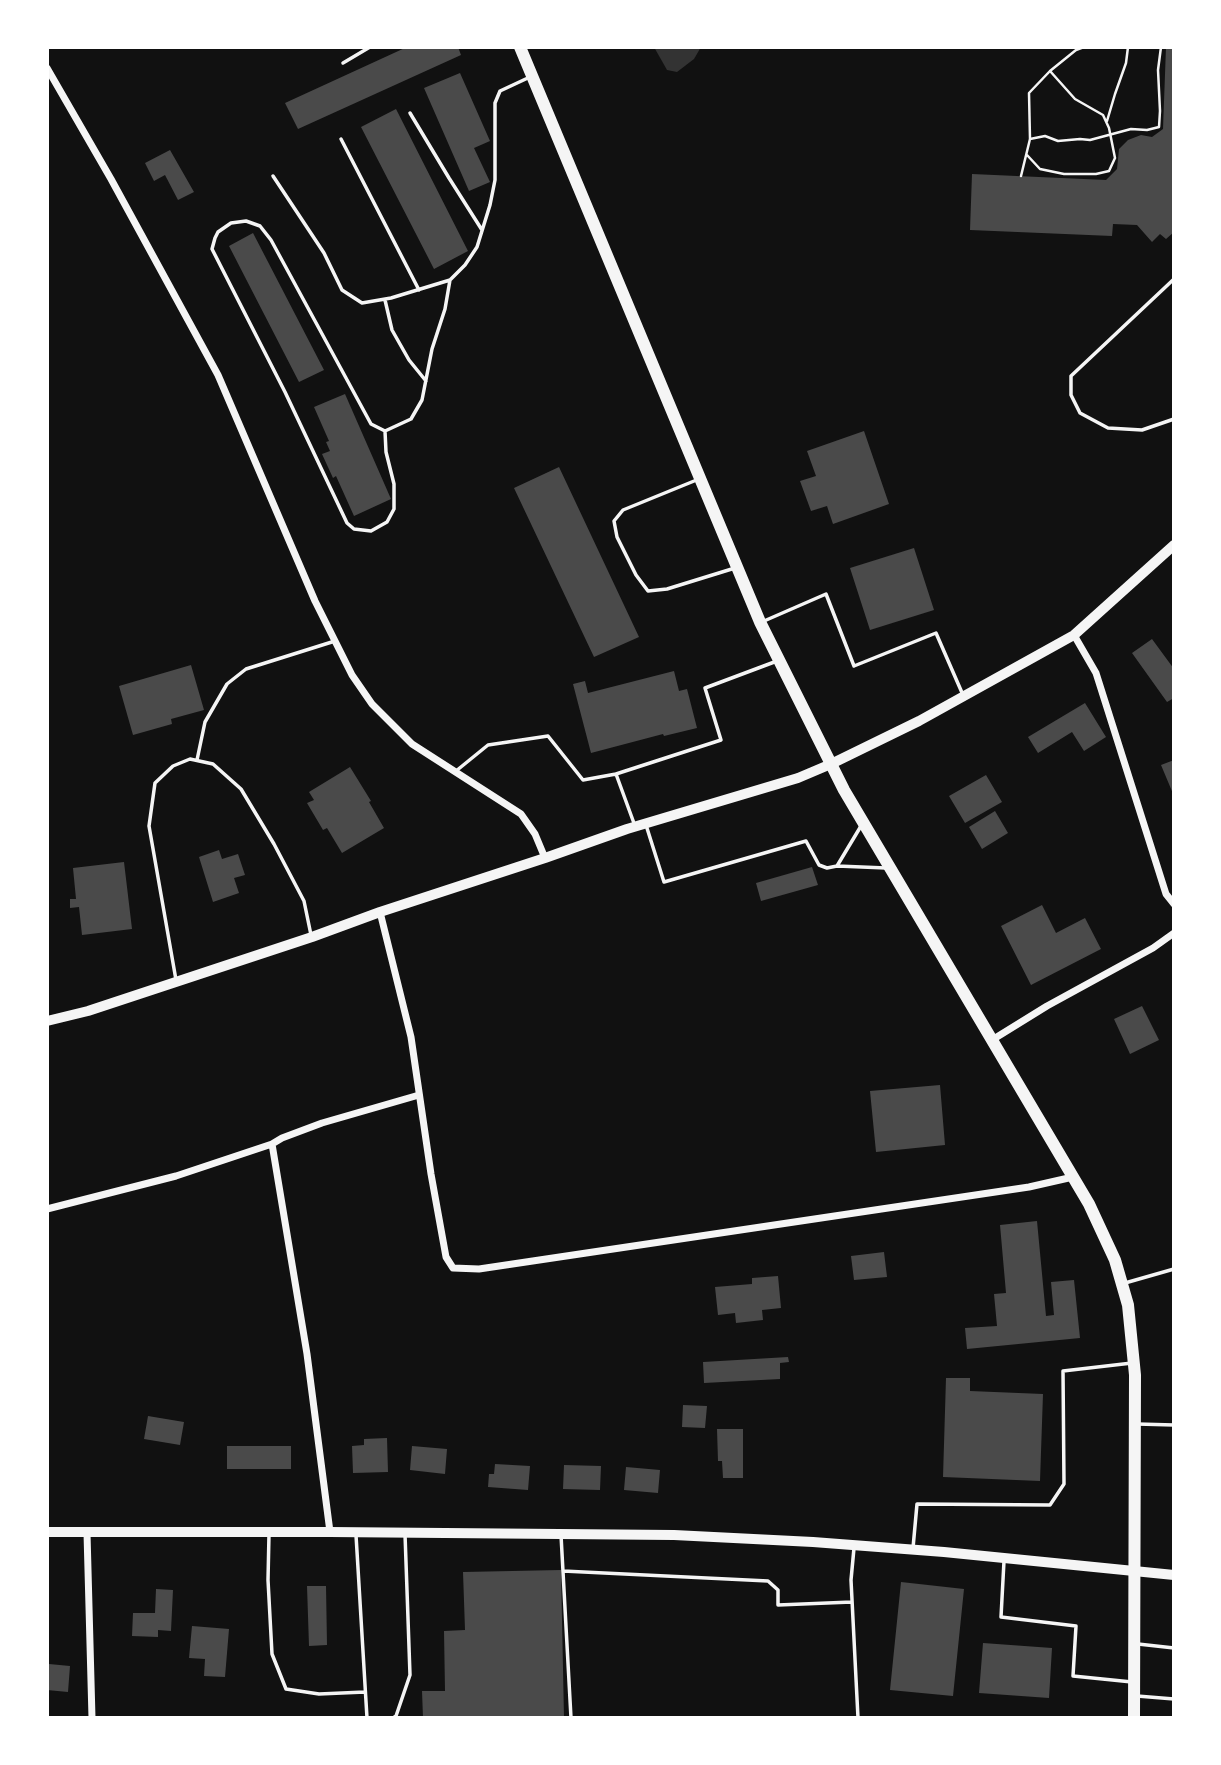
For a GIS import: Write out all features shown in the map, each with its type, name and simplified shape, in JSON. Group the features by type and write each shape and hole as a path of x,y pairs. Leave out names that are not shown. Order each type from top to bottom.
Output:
{"highway":[{"path":"520,47 760,622 863,822 1073,1177 1115,1260 1130,1315 1134,1363 1134,1718"}],"main road":[{"path":"831,764 919,721 1074,635 1174,545"},
{"path":"47,1532 674,1535 913,1550 1174,1575"}],"street":[{"path":"47,68 218,375 315,601 352,675 372,704 412,744 521,814 535,834 545,858"},
{"path":"1074,635 1096,673 1166,894 1174,904"},
{"path":"47,1021 88,1011 640,825 798,778 831,764"},
{"path":"380,912 411,1037 446,1257 453,1268 479,1269 507,1265 1029,1187 1073,1177"},
{"path":"992,1040 1174,933"},
{"path":"47,1209 176,1176 272,1144 322,1123 419,1096"},
{"path":"272,1144 307,1354 330,1532"},
{"path":"87,1533 92,1718"}],"lane":[{"path":"343,63 370,47"},
{"path":"273,176 324,253 342,290 362,303 385,300 450,280 465,265 477,247 490,205 495,180 495,103 500,91 532,76"},
{"path":"410,113 482,230"},
{"path":"341,138 419,290"},
{"path":"385,430 386,452 394,484 394,509 387,522 371,531 354,528 347,523 285,392 212,249 215,238 230,223 246,221 260,226 271,240 371,424 385,430 411,419 422,400 450,280"},
{"path":"1174,279 1071,376 1071,395 1080,413 1108,428 1142,430 1174,419"},
{"path":"385,300 392,330 409,360 426,381"},
{"path":"700,479 623,510 614,521 617,537 636,575 649,591 667,589 737,568"},
{"path":"760,622 826,594 854,666 936,632 963,697"},
{"path":"197,760 205,722 227,684 246,669 335,641"},
{"path":"457,772 488,745 548,736 583,780 616,774 722,740 705,688 779,660"},
{"path":"176,981 149,826 155,783 173,766 190,759 213,764 241,789 304,901 312,937"},
{"path":"616,774 664,882 806,841 818,865 827,868 890,868"},
{"path":"837,866 863,822"},
{"path":"1123,1284 1174,1269"},
{"path":"913,1550 917,1504 1050,1506 1063,1483 1063,1371 1134,1363"},
{"path":"1135,1424 1174,1425"},
{"path":"269,1532 268,1580 272,1654 286,1689 319,1694 365,1692"},
{"path":"355,1532 367,1718"},
{"path":"393,1718 410,1675 405,1532"},
{"path":"561,1533 571,1718"},
{"path":"854,1546 851,1580 858,1718"},
{"path":"1004,1558 1001,1617 1076,1626 1073,1676 1174,1699"},
{"path":"563,1571 768,1581 778,1590 778,1605 852,1602"},
{"path":"1134,1644 1174,1648"}],"path":[{"path":"1021,176 1030,139 1029,93 1050,71 1076,50 1084,47"},
{"path":"1107,123 1126,63 1128,47"},
{"path":"1030,139 1045,136 1058,141 1090,141 1131,129 1147,130 1159,127 1158,70 1161,47"},
{"path":"1027,155 1040,169 1064,174 1096,174 1109,171 1115,158 1103,114 1075,99 1050,71"}],"shaded area":[{"path":"654,47 701,47 694,59 677,72 667,70"}],"building":[{"path":"407,47 458,47 461,55 298,129 285,103"},
{"path":"1166,47 1174,47 1174,232 1166,239 1160,234 1152,242 1137,225 1113,224 1112,236 970,230 972,174 1106,180 1117,169 1119,149 1128,140 1141,135 1152,137 1163,129"},
{"path":"460,73 490,141 474,148 490,182 469,191 424,88"},
{"path":"396,109 468,251 434,269 361,127"},
{"path":"170,150 194,192 178,200 165,175 154,181 145,163"},
{"path":"253,233 324,370 299,382 229,246"},
{"path":"345,394 391,499 354,516 336,476 333,478 322,454 330,451 326,442 329,441 314,407"},
{"path":"864,431 889,504 833,524 827,506 811,511 800,481 816,476 807,451"},
{"path":"559,467 639,637 594,657 514,488"},
{"path":"914,548 934,610 870,630 850,568"},
{"path":"1152,639 1174,669 1174,698 1167,702 1132,653"},
{"path":"191,665 204,710 171,719 172,724 133,735 119,686"},
{"path":"674,671 679,691 687,689 697,728 591,753 573,684 585,681 588,693"},
{"path":"1085,703 1106,737 1084,751 1072,732 1038,753 1028,737"},
{"path":"1174,760 1174,796 1161,765"},
{"path":"350,767 384,828 342,853 327,828 323,830 307,803 314,800 309,792"},
{"path":"986,775 1002,802 965,823 949,796"},
{"path":"995,811 1008,833 982,849 969,827"},
{"path":"219,850 222,859 238,854 245,875 234,878 239,893 213,902 199,857"},
{"path":"124,862 132,929 82,935 79,907 70,908 70,899 76,899 73,868"},
{"path":"812,867 818,885 761,901 756,883"},
{"path":"1042,905 1056,933 1085,918 1101,949 1031,985 1001,926"},
{"path":"1142,1006 1159,1040 1130,1054 1114,1019"},
{"path":"940,1085 945,1145 876,1152 870,1091"},
{"path":"1037,1221 1046,1316 1054,1315 1051,1282 1074,1280 1080,1338 967,1349 965,1328 997,1326 994,1294 1006,1293 1000,1225"},
{"path":"884,1252 887,1277 854,1280 851,1256"},
{"path":"778,1276 781,1308 762,1310 763,1320 736,1323 735,1313 718,1315 715,1287 752,1284 752,1278"},
{"path":"788,1357 789,1362 780,1363 780,1379 704,1383 703,1362"},
{"path":"946,1378 970,1378 970,1391 1043,1394 1040,1481 943,1477"},
{"path":"683,1405 707,1406 705,1428 682,1427"},
{"path":"148,1416 184,1422 180,1445 144,1439"},
{"path":"717,1429 743,1429 743,1478 723,1478 722,1461 718,1461"},
{"path":"387,1438 388,1472 353,1473 352,1446 364,1445 364,1439"},
{"path":"227,1446 291,1446 291,1469 227,1469"},
{"path":"412,1446 447,1449 445,1474 410,1470"},
{"path":"495,1464 530,1466 528,1490 488,1487 489,1474 494,1474"},
{"path":"564,1465 601,1466 600,1490 563,1489"},
{"path":"626,1467 660,1470 658,1493 624,1490"},
{"path":"561,1570 564,1718 423,1718 422,1691 445,1691 444,1631 465,1630 463,1572"},
{"path":"901,1582 964,1589 953,1696 890,1690"},
{"path":"307,1586 326,1586 327,1645 309,1646"},
{"path":"156,1589 173,1590 171,1631 158,1630 158,1637 132,1636 133,1613 155,1613"},
{"path":"192,1626 229,1629 225,1677 204,1676 205,1659 189,1658"},
{"path":"983,1643 1052,1648 1049,1698 979,1693"},
{"path":"49,1664 70,1666 68,1692 47,1690"}]}
